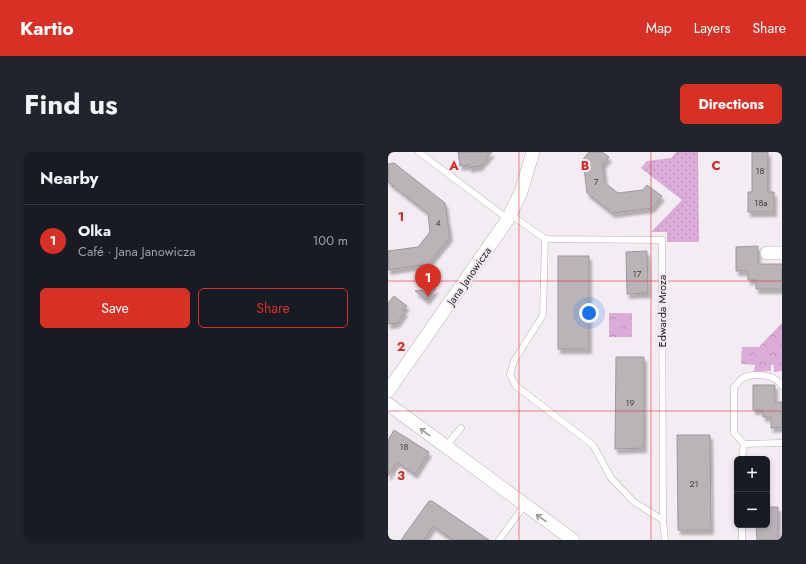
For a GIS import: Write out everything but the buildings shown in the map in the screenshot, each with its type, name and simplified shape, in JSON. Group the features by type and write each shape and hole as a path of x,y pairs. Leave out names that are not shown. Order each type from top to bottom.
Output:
{"street":[{"name":"Jana Janowicza","path":"388,391 509,217 521,192 533,152"},
{"path":"767,253 782,253"},
{"path":"388,404 524,506 573,540"}],"lane":[{"path":"419,152 509,217 545,239 543,315 514,361 510,375 516,386 593,445 611,478 634,502 663,520"},
{"name":"Edwarda Mroza","path":"545,239 662,240 663,520 665,540"},
{"path":"782,386 780,382 772,377 758,375 744,378 734,387 734,433 744,444 782,443"},
{"path":"446,446 461,428"},
{"path":"742,456 744,444"},
{"path":"499,540 524,506"},
{"path":"742,528 742,540"}],"green space":[{"path":"676,152 698,152 699,242 667,242 667,232 651,232 682,200 641,168 647,161 671,158"},
{"path":"609,313 632,313 632,337 609,337"},
{"path":"782,323 782,371 774,372 774,365 771,365 771,371 754,372 755,365 741,364 742,347 759,347"}],"place":[{"name":"Olka","path":"428,297"}]}
